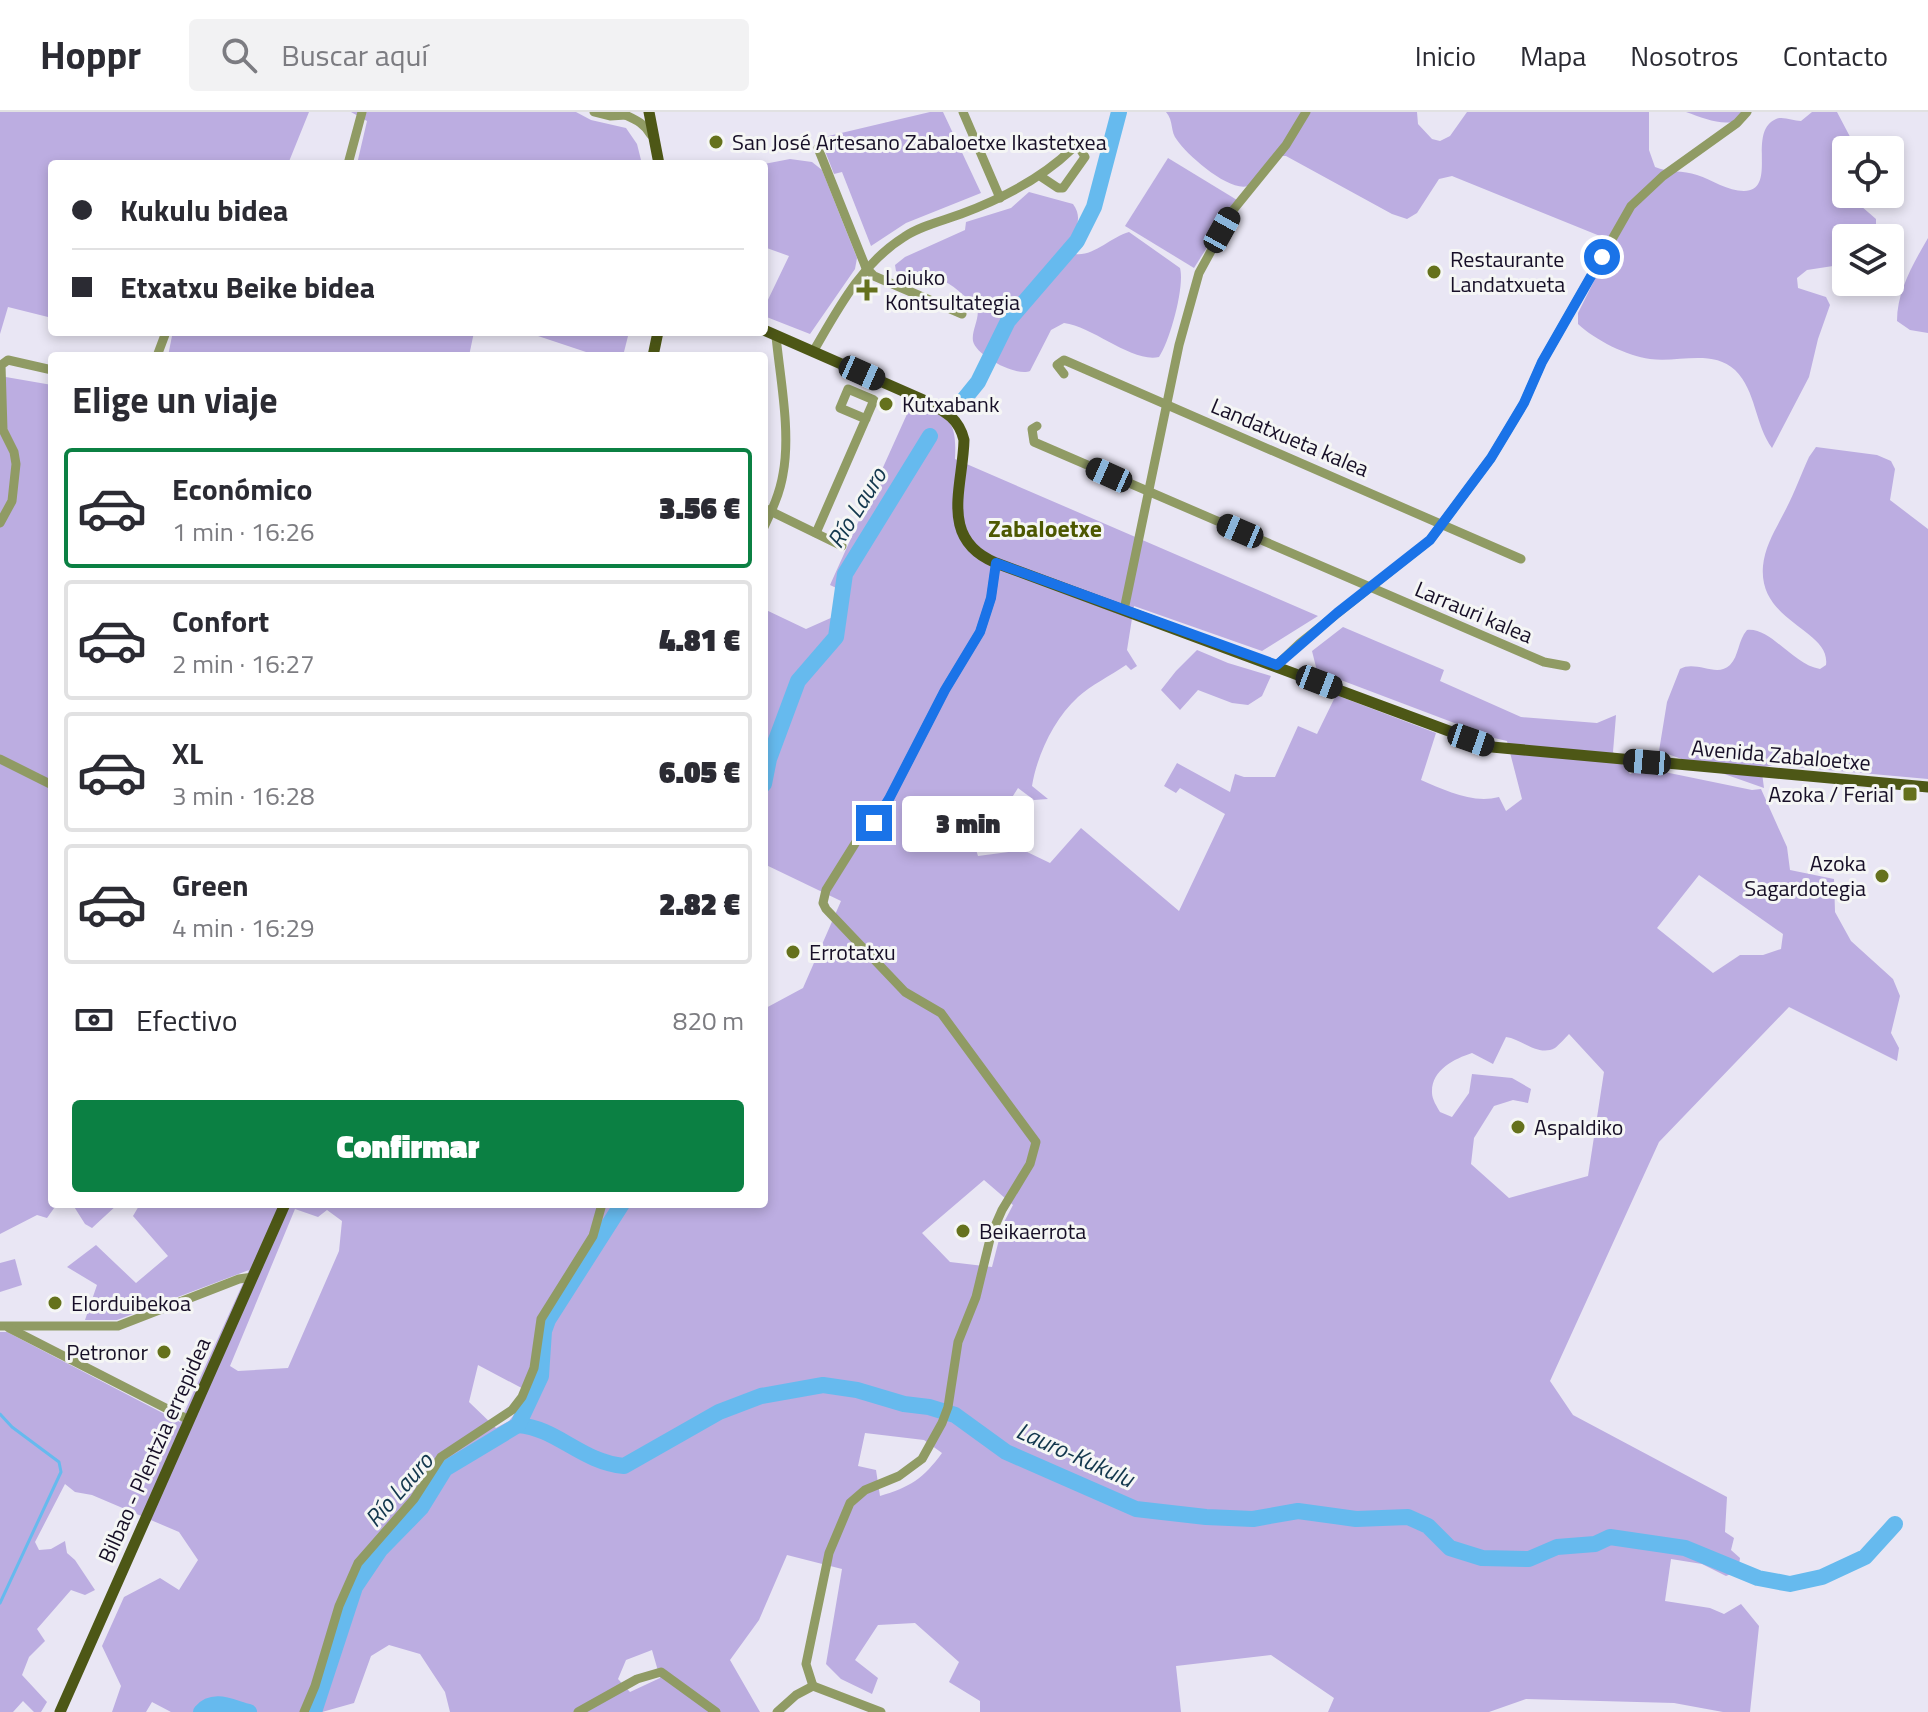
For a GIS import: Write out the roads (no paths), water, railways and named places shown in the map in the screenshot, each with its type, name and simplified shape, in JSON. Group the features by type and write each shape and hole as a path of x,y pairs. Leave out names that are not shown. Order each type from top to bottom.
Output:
{"main road":[{"path":"649,112 658,160"},
{"path":"768,332 813,352"},
{"name":"Avenida Zabaloetxe","path":"813,352 928,402 952,416 962,430 963,466 956,512 962,534 976,552 996,563 1492,747 1928,787"},
{"name":"Bilbao - Plentzia errepidea","path":"60,1712 283,1208"}],"street":[{"path":"349,160 362,112"},
{"path":"594,112 610,116 626,113 645,125 656,145"},
{"path":"963,112 1000,198"},
{"path":"1124,610 1185,318 1199,273 1234,209 1286,145 1306,112"},
{"path":"1277,665 1430,540 1491,458 1631,206 1663,176 1737,123 1747,112"},
{"path":"813,352 866,268 880,254 905,236 1000,198 1040,176 1072,149 1079,147 1083,151 1085,157 1063,188 1040,176"},
{"path":"818,148 866,268 874,276 962,314"},
{"path":"776,336 785,450 783,473 768,509 842,546"},
{"path":"0,523 12,501 16,464 14,452 3,430 1,365 8,360 48,369"},
{"name":"Landatxueta kalea","path":"1064,374 1057,365 1064,360 1521,559"},
{"path":"816,533 866,419"},
{"name":"Larrauri kalea","path":"1037,426 1032,429 1034,442 1544,662 1566,666"},
{"path":"881,1712 813,1686 807,1672 810,1635 829,1553 850,1503 865,1490 899,1476 922,1459 942,1423 948,1407 958,1342 976,1297 991,1235 1030,1164 1036,1142 941,1013 905,992 823,903 826,890 856,842 874,823 889,799 945,690 980,632 991,598 996,563"},
{"path":"0,759 48,783"},
{"path":"305,1709 339,1606 358,1563 414,1499 441,1457 512,1410 522,1397 534,1368 541,1319 593,1236 601,1208"},
{"path":"3,1326 118,1326 239,1279 253,1277"},
{"path":"3,1326 189,1420"},
{"path":"578,1712 637,1679 661,1672 716,1712"},
{"path":"777,1712 796,1695 813,1686"}],"waterway":[{"name":"Río Lauro","path":"961,403 978,382 1008,321 1077,241 1094,207 1119,112"},
{"name":"Río Lauro","path":"768,764 798,681 836,637 845,574 930,436"},
{"name":"Río Lauro","path":"314,1712 355,1587 380,1550 421,1508 445,1469 518,1425 541,1376 544,1331 548,1320 619,1208"},
{"name":"Lauro-Kukulu","path":"518,1425 545,1432 595,1458 624,1466 719,1412 761,1396 823,1385 857,1390 955,1415 1006,1452 1136,1509 1253,1519 1298,1511 1356,1519 1408,1517 1428,1526 1450,1548 1482,1558 1529,1559 1557,1547 1595,1544 1610,1537 1685,1548 1758,1578 1790,1584 1822,1577 1865,1557 1895,1524"},
{"path":"0,1414 12,1427 59,1462 61,1472 0,1603"},
{"name":"Río Lauro","path":"201,1712 217,1704 249,1712"}],"place":[{"name":"San José Artesano Zabaloetxe Ikastetxea","path":"716,142"},
{"name":"Restaurante Landatxueta","path":"1434,272"},
{"name":"Loiuko Kontsultategia","path":"867,290"},
{"name":"Kutxabank","path":"886,404"},
{"name":"Azoka / Ferial","path":"1910,794"},
{"name":"Azoka Sagardotegia","path":"1882,876"},
{"name":"Errotatxu","path":"793,952"},
{"name":"Aspaldiko","path":"1518,1127"},
{"name":"Beikaerrota","path":"963,1231"},
{"name":"Elorduibekoa","path":"55,1303"},
{"name":"Petronor","path":"164,1352"}],"district":[{"name":"Zabaloetxe","path":"1045,529"}]}
